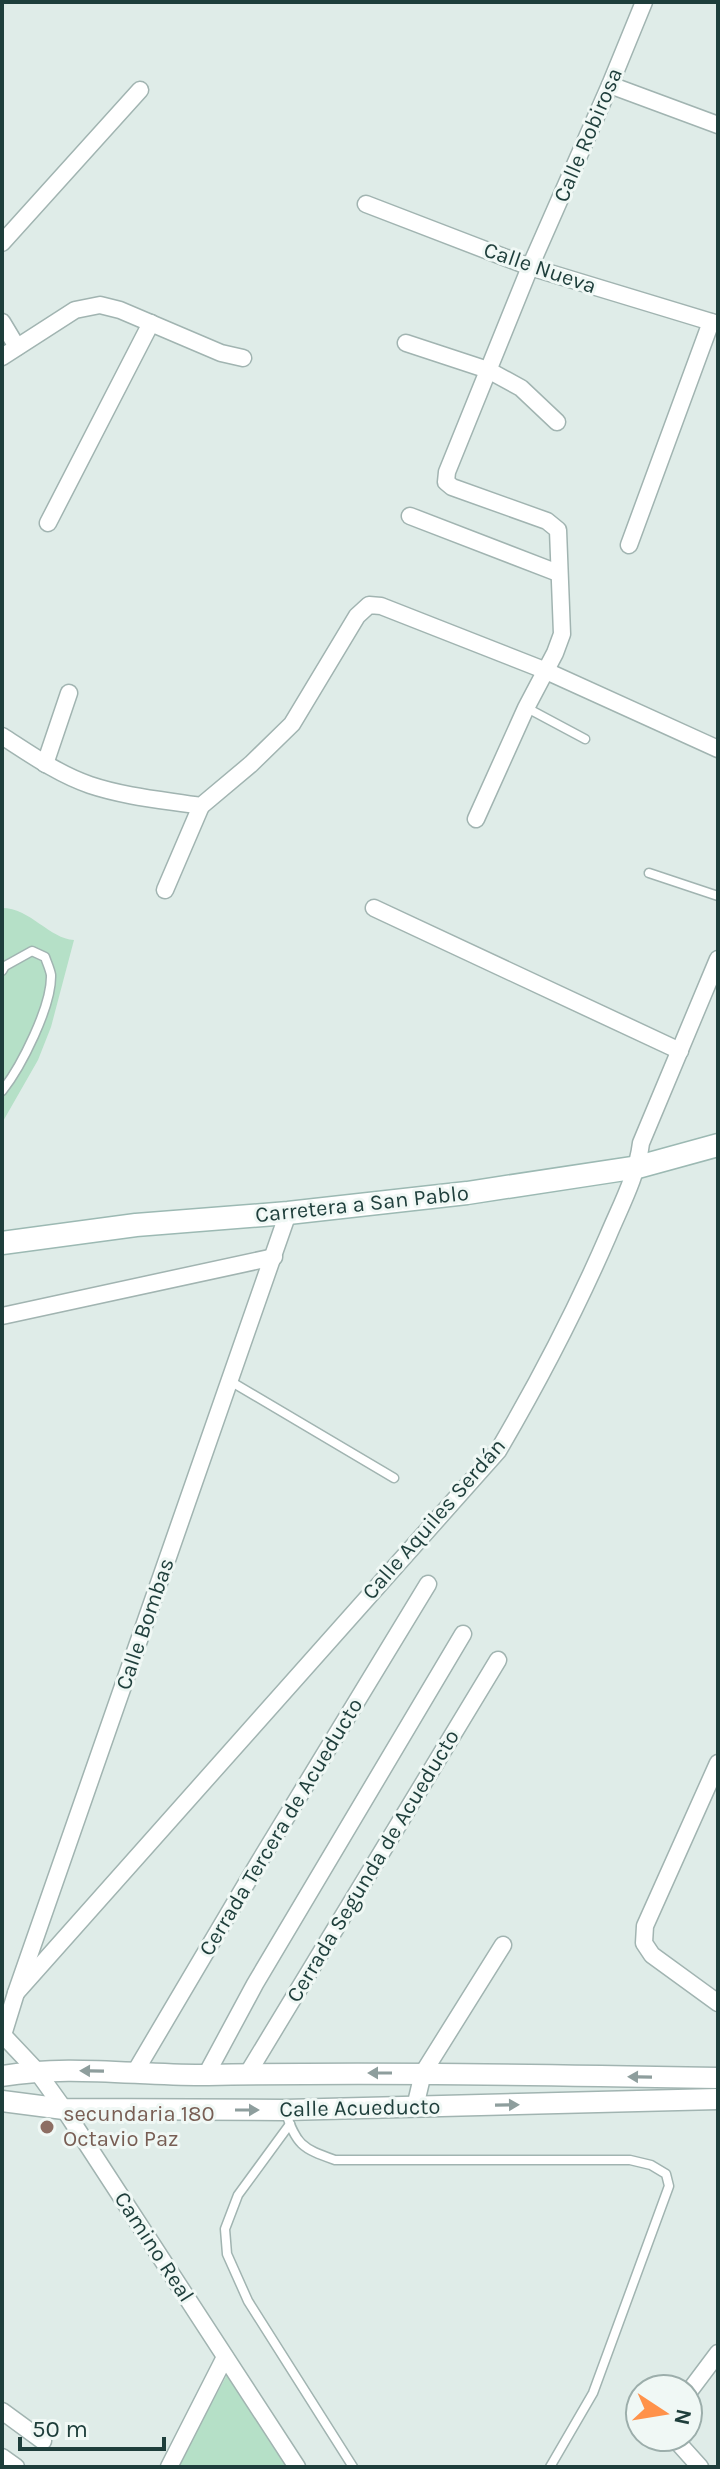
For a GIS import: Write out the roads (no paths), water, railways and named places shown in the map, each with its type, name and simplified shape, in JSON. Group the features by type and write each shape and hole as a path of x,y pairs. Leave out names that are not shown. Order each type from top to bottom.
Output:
{"main road":[{"name":"Carretera a San Pablo","path":"2,1243 136,1225 288,1213 467,1193 638,1167 718,1145"}],"street":[{"name":"Calle Robirosa","path":"558,573 558,530 554,525 452,487 446,482 447,472 530,267 610,85 638,4"},
{"path":"610,85 718,125"},
{"path":"2,243 140,90"},
{"name":"Calle Nueva","path":"366,204 530,267 714,323"},
{"path":"2,357 75,310 100,305 120,310 221,353 243,358"},
{"path":"2,322 17,347"},
{"path":"48,523 151,323"},
{"path":"629,545 714,323"},
{"path":"406,343 488,370 521,388 557,422"},
{"path":"410,516 558,573 562,634 476,819"},
{"path":"165,890 201,806 292,724 357,616 369,605 381,606 544,670 718,749"},
{"path":"45,764 69,693"},
{"path":"2,736 45,764 88,784 125,795 201,806"},
{"path":"374,908 680,1051"},
{"name":"Calle Aquiles Serdán","path":"16,1993 498,1451 546,1368 598,1260 638,1167 641,1143 718,959"},
{"name":"Calle Bombas","path":"2,2034 288,1213"},
{"path":"2,1316 274,1257"},
{"name":"Cerrada Tercera de Acueducto","path":"135,2072 428,1584"},
{"path":"206,2075 255,1984 463,1634"},
{"name":"Cerrada Segunda de Acueducto","path":"248,2073 498,1660"},
{"path":"718,1763 645,1926 644,1943 652,1955 718,2003"},
{"path":"415,2107 423,2073 503,1945"},
{"name":"Camino Real","path":"2,2034 36,2070 64,2109 297,2467"},
{"name":"Calle Acueducto","path":"2,2076 36,2070 206,2075 423,2073 718,2078"},
{"name":"Calle Acueducto","path":"2,2101 64,2109 287,2117 415,2107 718,2099"},
{"path":"703,2373 718,2353"},
{"path":"169,2467 225,2357"},
{"path":"2,2411 43,2441"},
{"path":"2,2457 16,2467"}],"lane":[{"path":"526,708 585,739"},
{"path":"649,873 718,896"},
{"path":"2,971 5,966 32,951 45,957 51,974 47,999 30,1046 2,1091"},
{"path":"230,1381 394,1478"},
{"path":"287,2117 238,2195 225,2229 227,2254 248,2301 353,2467"},
{"path":"287,2117 297,2141 312,2152 335,2160 630,2160 651,2165 666,2174 669,2186 593,2393 550,2467"}],"place":[{"name":"secundaria 180 Octavio Paz","path":"47,2127"}]}
